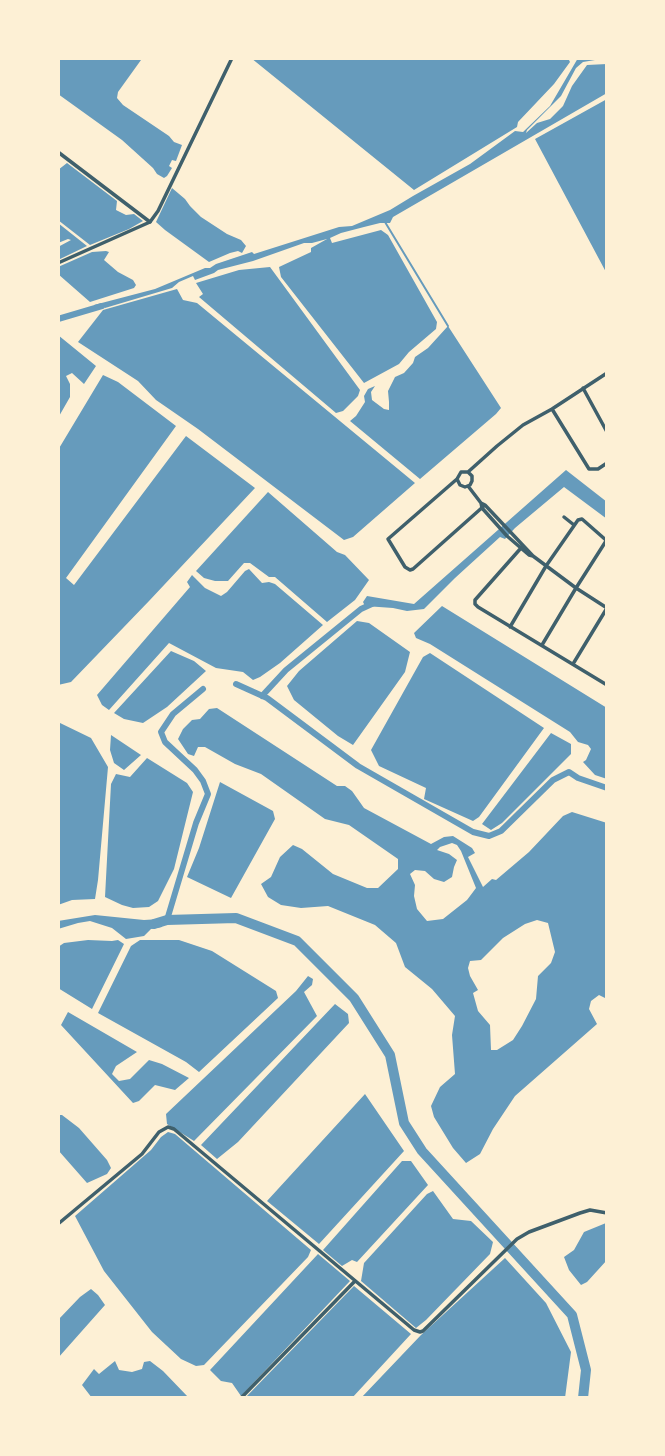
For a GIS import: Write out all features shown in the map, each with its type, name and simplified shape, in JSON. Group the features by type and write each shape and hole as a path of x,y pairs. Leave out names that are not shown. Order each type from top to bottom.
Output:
{"street":[{"path":"58,262 150,222 158,211 232,58"},
{"path":"58,152 150,222"},
{"path":"482,505 413,569 405,567 388,539 457,479 461,472 468,472 523,425 607,373"},
{"path":"583,388 607,432"},
{"path":"552,409 589,469 598,469 607,463"},
{"path":"601,422 607,419"},
{"path":"468,472 472,476 468,486"},
{"path":"457,479 460,485 468,486 500,525 533,556"},
{"path":"564,517 575,525"},
{"path":"510,626 546,566 578,520 582,519 607,541 542,645"},
{"path":"509,534 521,548 607,608 573,664"},
{"path":"521,548 475,600 475,604 606,682"},
{"path":"59,1223 142,1154 159,1132 168,1127 174,1129 414,1330 421,1332 517,1239 590,1210 607,1213"},
{"path":"241,1398 355,1281"}],"water":[{"path":"58,58 141,60 118,92 117,98 174,142 182,145 176,161 172,160 169,166 172,168 167,176 164,178 157,174 122,140 58,94"},
{"path":"251,58 568,58 570,62 554,84 518,122 517,127 414,190"},
{"path":"578,58 607,58 583,62 576,68 561,96 526,133 537,123 550,119 563,106 572,86 587,65 607,64 607,93 393,217 390,223 380,223 330,238 332,243 381,230 388,235 437,322 436,329 399,364 364,383 281,277 279,267 311,252 311,248 327,239 304,243 195,280 193,276 172,288 105,308 94,305 155,289 252,252 254,254 339,227 352,226 390,210 470,164 515,131 523,132 550,106"},
{"path":"607,99 607,274 535,139"},
{"path":"67,163 117,201 116,210 126,215 134,214 143,221 90,245 58,220 58,170"},
{"path":"172,188 201,217 241,240 246,246 242,253 230,253 209,262 156,222"},
{"path":"58,223 87,246 58,260 58,247 71,240 58,243"},
{"path":"92,252 109,252 104,260 136,285 134,288 90,302 58,274 58,267"},
{"path":"270,267 360,390 358,396 343,411 336,413 199,297 203,294 196,283 239,270"},
{"path":"177,289 183,300 197,303 415,483 353,537 344,540 156,400 138,381 78,342 103,310"},
{"path":"448,326 501,408 420,479 350,421 365,402 364,396 368,389 375,386 371,392 372,400 389,410 388,391 395,377 404,373 415,357 428,348"},
{"path":"58,335 96,366 84,384 72,373 66,376 70,384 70,397 58,418"},
{"path":"103,375 118,382 176,426 66,578 74,585 186,436 255,488 71,682 58,685 58,450"},
{"path":"566,470 607,502 607,519 564,487 505,539 500,537 424,609 407,611 365,606 363,602 367,596 414,604"},
{"path":"268,492 337,552 345,555 369,580 355,600 327,622 275,577 269,577 250,563 244,563 228,581 204,578 196,571"},
{"path":"249,569 262,583 275,584 323,625 280,663 253,680 243,672 216,668 169,643 109,710 102,705 97,695 190,587 187,582 192,575 205,588 221,596"},
{"path":"442,606 607,708 607,779 595,775 583,762 591,749 588,745 578,742 570,732 430,644 416,638 414,633"},
{"path":"357,621 369,623 410,652 405,672 353,745 294,700 287,686 299,671"},
{"path":"171,651 194,661 206,671 167,707 143,723 124,719 114,713"},
{"path":"430,653 544,728 479,817 473,821 424,799 426,788 379,766 371,750 423,657"},
{"path":"217,708 337,786 345,786 364,808 431,844 444,837 453,836 472,848 475,853 468,857 483,887 492,879 496,880 529,852 563,816 572,812 607,823 607,999 599,995 591,1001 589,1009 597,1024 515,1096 480,1154 466,1163 453,1148 434,1117 431,1106 440,1087 455,1074 452,1035 455,1016 432,989 405,967 396,943 375,925 328,906 301,908 281,905 268,897 261,884 271,877 280,857 293,845 333,874 367,888 378,888 398,869 398,859 349,825 325,819 261,774 235,764 205,747 198,747 194,756 188,754 178,739 192,720 200,719 209,709","holes":["452,843 461,851 476,888 467,900 443,919 427,921 417,909 415,885 410,874 415,870 425,871 434,879 444,882 452,877 457,860 437,850","537,920 548,923 555,952 551,963 538,976 536,999 513,1040 497,1050 491,1050 490,1025 478,1011 473,993 478,990 470,976 470,961 481,960 503,938"]},
{"path":"58,722 91,738 108,767 95,899 72,900 58,905"},
{"path":"551,733 571,744 571,754 502,823 491,830 482,824"},
{"path":"111,735 141,755 124,770 114,763 110,750"},
{"path":"147,758 187,783 193,792 174,869 158,901 149,907 133,908 105,897 111,784 116,774 130,777"},
{"path":"220,782 273,811 275,819 231,898 187,877"},
{"path":"95,915 163,921 162,927 151,929 144,936 126,939 112,928 90,921 58,929 58,921"},
{"path":"118,940 124,944 92,1009 58,988 58,947 64,943"},
{"path":"140,940 179,940 212,951 276,991 278,998 199,1072 98,1013 131,946"},
{"path":"308,976 313,979 312,985 304,992 317,1016 194,1141 167,1124 166,1114 296,991"},
{"path":"335,1004 348,1014 349,1023 238,1142 217,1159 201,1145"},
{"path":"68,1012 137,1052 116,1066 112,1074 119,1081 130,1079 149,1060 189,1078 175,1090 155,1085 139,1101 133,1103 61,1025"},
{"path":"365,1094 404,1151 319,1244 267,1201"},
{"path":"58,1115 62,1115 79,1128 107,1160 111,1168 107,1174 87,1183 58,1150"},
{"path":"168,1132 175,1134 311,1250 308,1257 204,1365 196,1366 181,1359 152,1332 104,1271 75,1216"},
{"path":"402,1161 411,1161 428,1185 357,1262 352,1260 342,1266 323,1250"},
{"path":"433,1191 453,1219 471,1221 493,1242 490,1254 416,1328 361,1281 364,1263 427,1194"},
{"path":"606,1223 607,1260 581,1285 569,1270 564,1257 574,1250 584,1232"},
{"path":"318,1254 350,1281 241,1396 232,1383 221,1381 210,1370"},
{"path":"505,1258 546,1303 571,1352 565,1398 361,1398 421,1335"},
{"path":"354,1286 411,1334 352,1398 245,1398"},
{"path":"91,1289 105,1305 58,1358 58,1320"},
{"path":"115,1361 119,1370 132,1372 142,1369 144,1362 150,1361 192,1398 92,1398 82,1385 94,1369 99,1374"}],"waterway":[{"path":"385,222 448,326"},
{"path":"58,319 102,306"},
{"path":"262,696 286,670 361,609 374,603"},
{"path":"236,684 267,698 358,766 473,832 489,836 501,831 553,780 569,772 607,788"},
{"path":"167,920 196,823 208,794 195,770 165,742 161,732 173,714 203,689"},
{"path":"154,924 167,920 236,918 297,941 354,998 390,1055 404,1123 422,1151 572,1315 586,1370 583,1398"}]}
